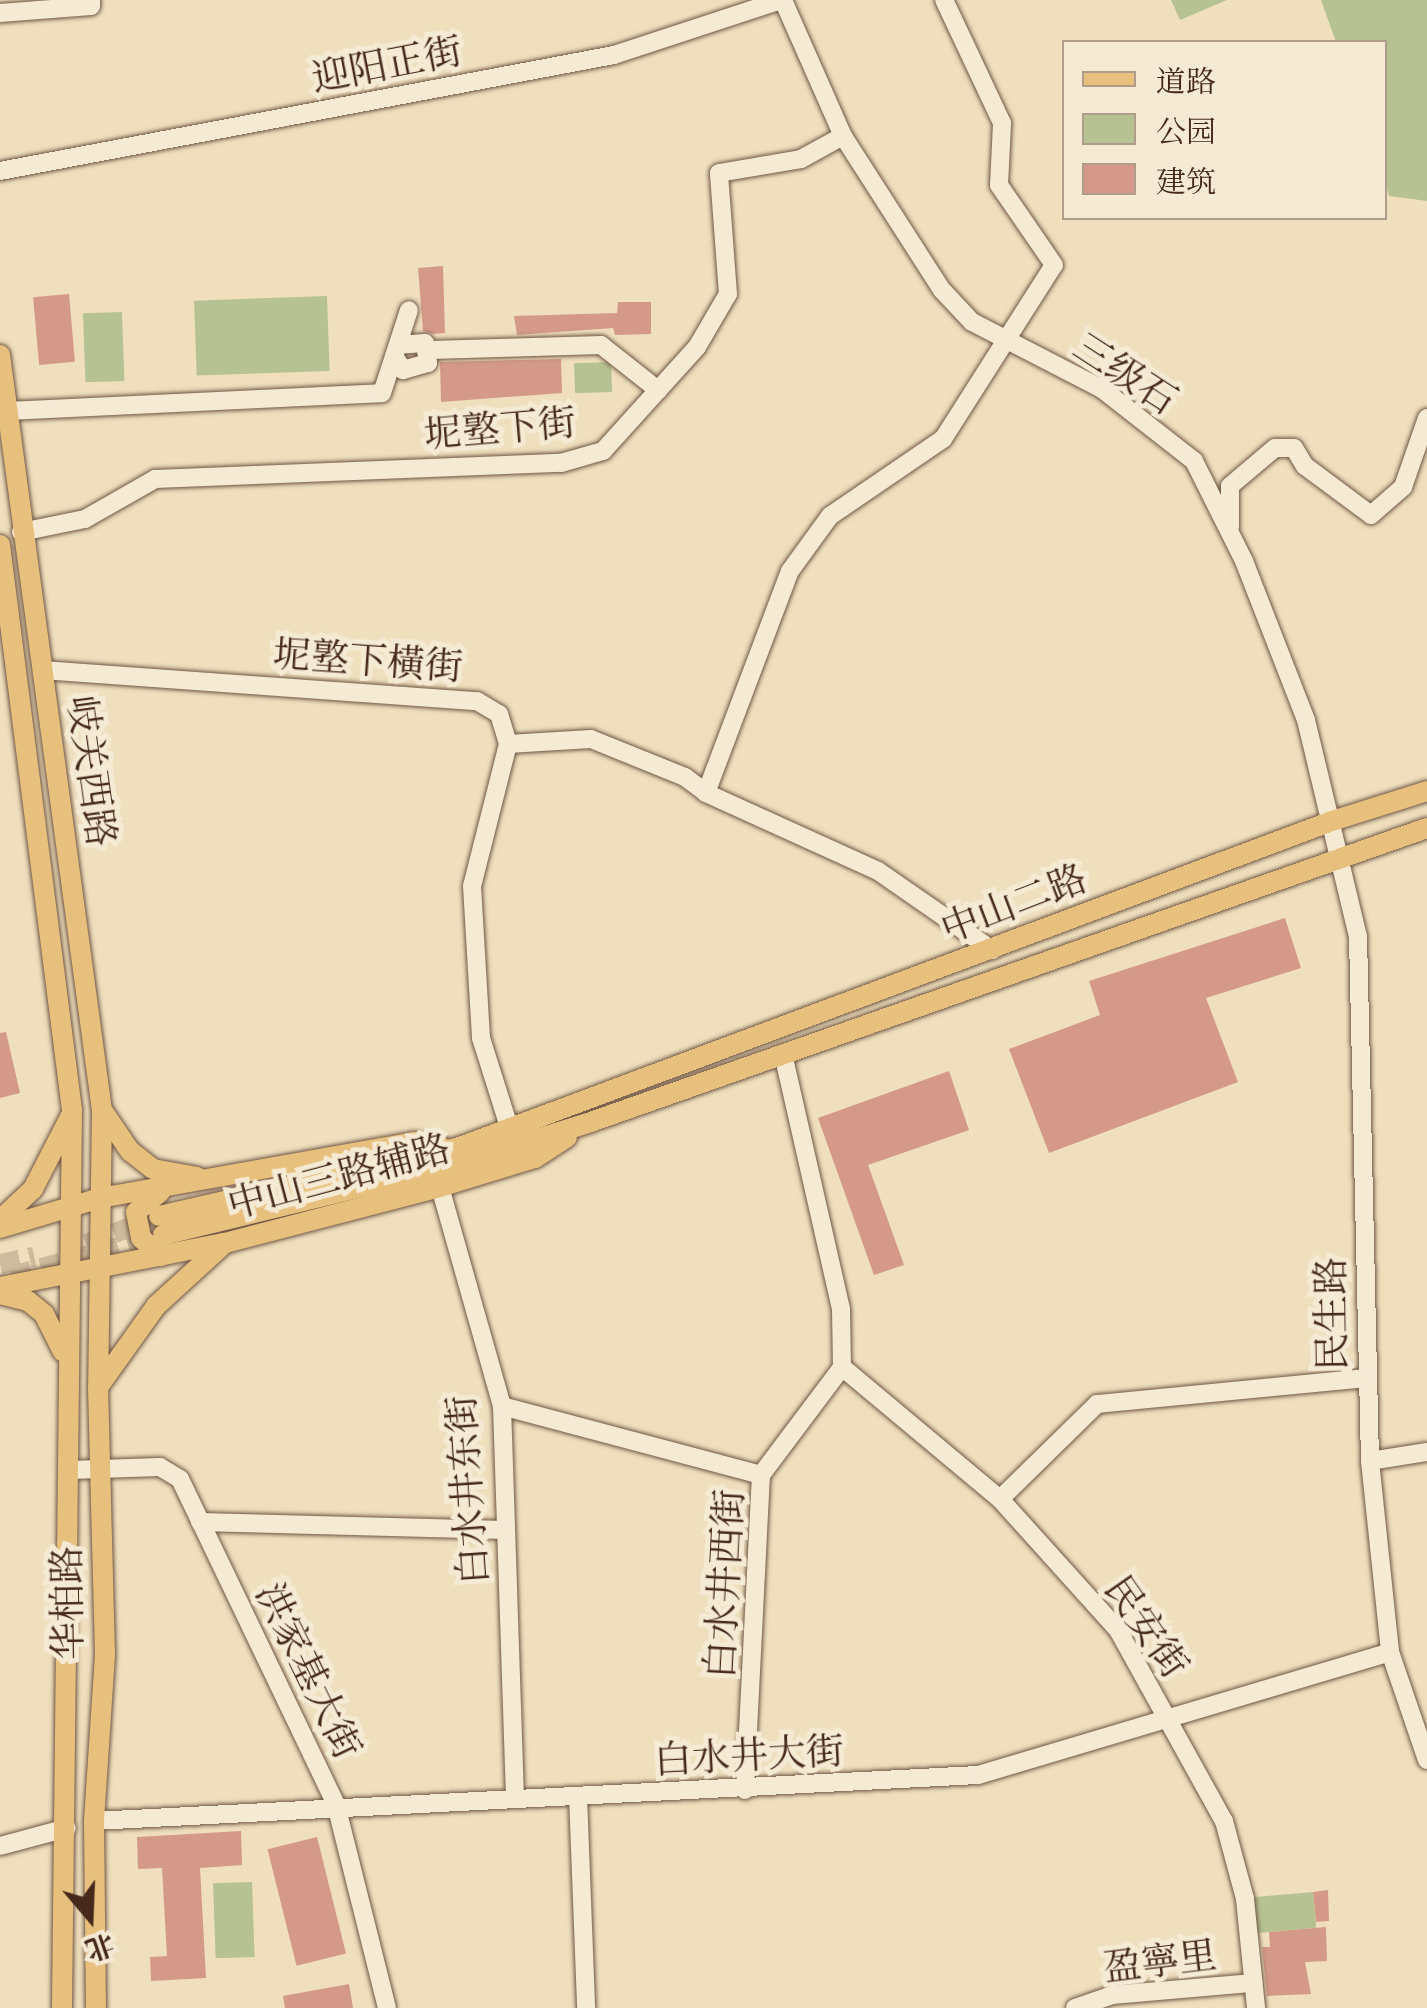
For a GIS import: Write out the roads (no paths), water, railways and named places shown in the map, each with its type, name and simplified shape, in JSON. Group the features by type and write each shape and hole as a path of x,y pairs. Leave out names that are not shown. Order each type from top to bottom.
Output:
{"main road":[{"name":"岐关西路","path":"0,355 102,1110 100,1198"},
{"name":"岐关西路","path":"0,545 8,671 72,1110 74,1205"},
{"name":"中山二路","path":"631,1098 992,950 1332,821 1427,792"},
{"name":"中山二路","path":"631,1098 784,1054 960,987 1427,828"},
{"path":"161,1236 510,1130 631,1098"},
{"path":"166,1188 136,1212 141,1238 461,1163 585,1124 631,1098"},
{"path":"0,1220 33,1189 72,1110"},
{"path":"102,1110 130,1151 153,1169 214,1180"},
{"name":"中山三路辅路","path":"0,1291 37,1279 100,1267 161,1236 225,1243 440,1188 534,1158 585,1124"},
{"name":"中山三路辅路","path":"0,1229 100,1198 413,1142 457,1148"},
{"name":"华柏路","path":"96,2008 94,1821 106,1656 98,1387 100,1198"},
{"name":"华柏路","path":"62,2008 67,1828 68,1366 74,1205"},
{"path":"98,1387 156,1306 225,1243"},
{"path":"0,1291 28,1301 44,1314 68,1366"}],"street":[{"path":"0,13 91,6 90,0"},
{"name":"三级石","path":"782,0 843,136 942,290 972,322 1102,389 1194,461 1230,533 1306,720 1342,860"},
{"name":"迎阳正街","path":"0,171 614,55 782,0"},
{"path":"706,794 790,571 830,516 943,439 1054,265 999,184 1002,123 944,0"},
{"name":"坭墪下街","path":"21,532 85,519 155,479 561,463 604,451 696,347 728,294 719,173 800,158 843,136"},
{"path":"6,411 382,393 410,310"},
{"path":"396,350 403,370 419,369 430,350 601,346 658,390"},
{"path":"1230,533 1230,486 1275,448 1294,448 1305,466 1371,515 1404,487 1427,418"},
{"name":"坭墪下橫街","path":"42,670 478,701 500,714 508,744"},
{"path":"510,1130 481,1038 472,886 508,744 592,739 685,777 706,794 878,871 992,950"},
{"name":"民生路","path":"1342,860 1358,936 1370,1461 1390,1652 1427,1760"},
{"path":"784,1054 841,1309 842,1367"},
{"name":"白水井东街","path":"440,1188 502,1406 515,1796"},
{"path":"0,1279 37,1279"},
{"name":"白水井西街","path":"746,1790 761,1474 842,1367"},
{"name":"民安街","path":"842,1367 1000,1499 1118,1630 1224,1822 1245,1899 1256,2008"},
{"path":"1000,1499 1097,1404 1366,1378"},
{"path":"502,1406 761,1474"},
{"path":"1370,1461 1427,1452"},
{"name":"洪家基大街","path":"68,1470 160,1468 180,1479 336,1805 388,2008"},
{"path":"200,1522 506,1530"},
{"name":"白水井大街","path":"94,1821 336,1805 746,1790 978,1776 1390,1652"},
{"path":"578,1796 586,2008"},
{"path":"0,1846 67,1828"},
{"name":"盈寧里","path":"1075,2008 1112,1996 1253,1983"}],"tunnel":[{"path":"86,1244 159,1216"},
{"path":"12,1276 157,1237"},
{"path":"0,1264 34,1257"}]}
